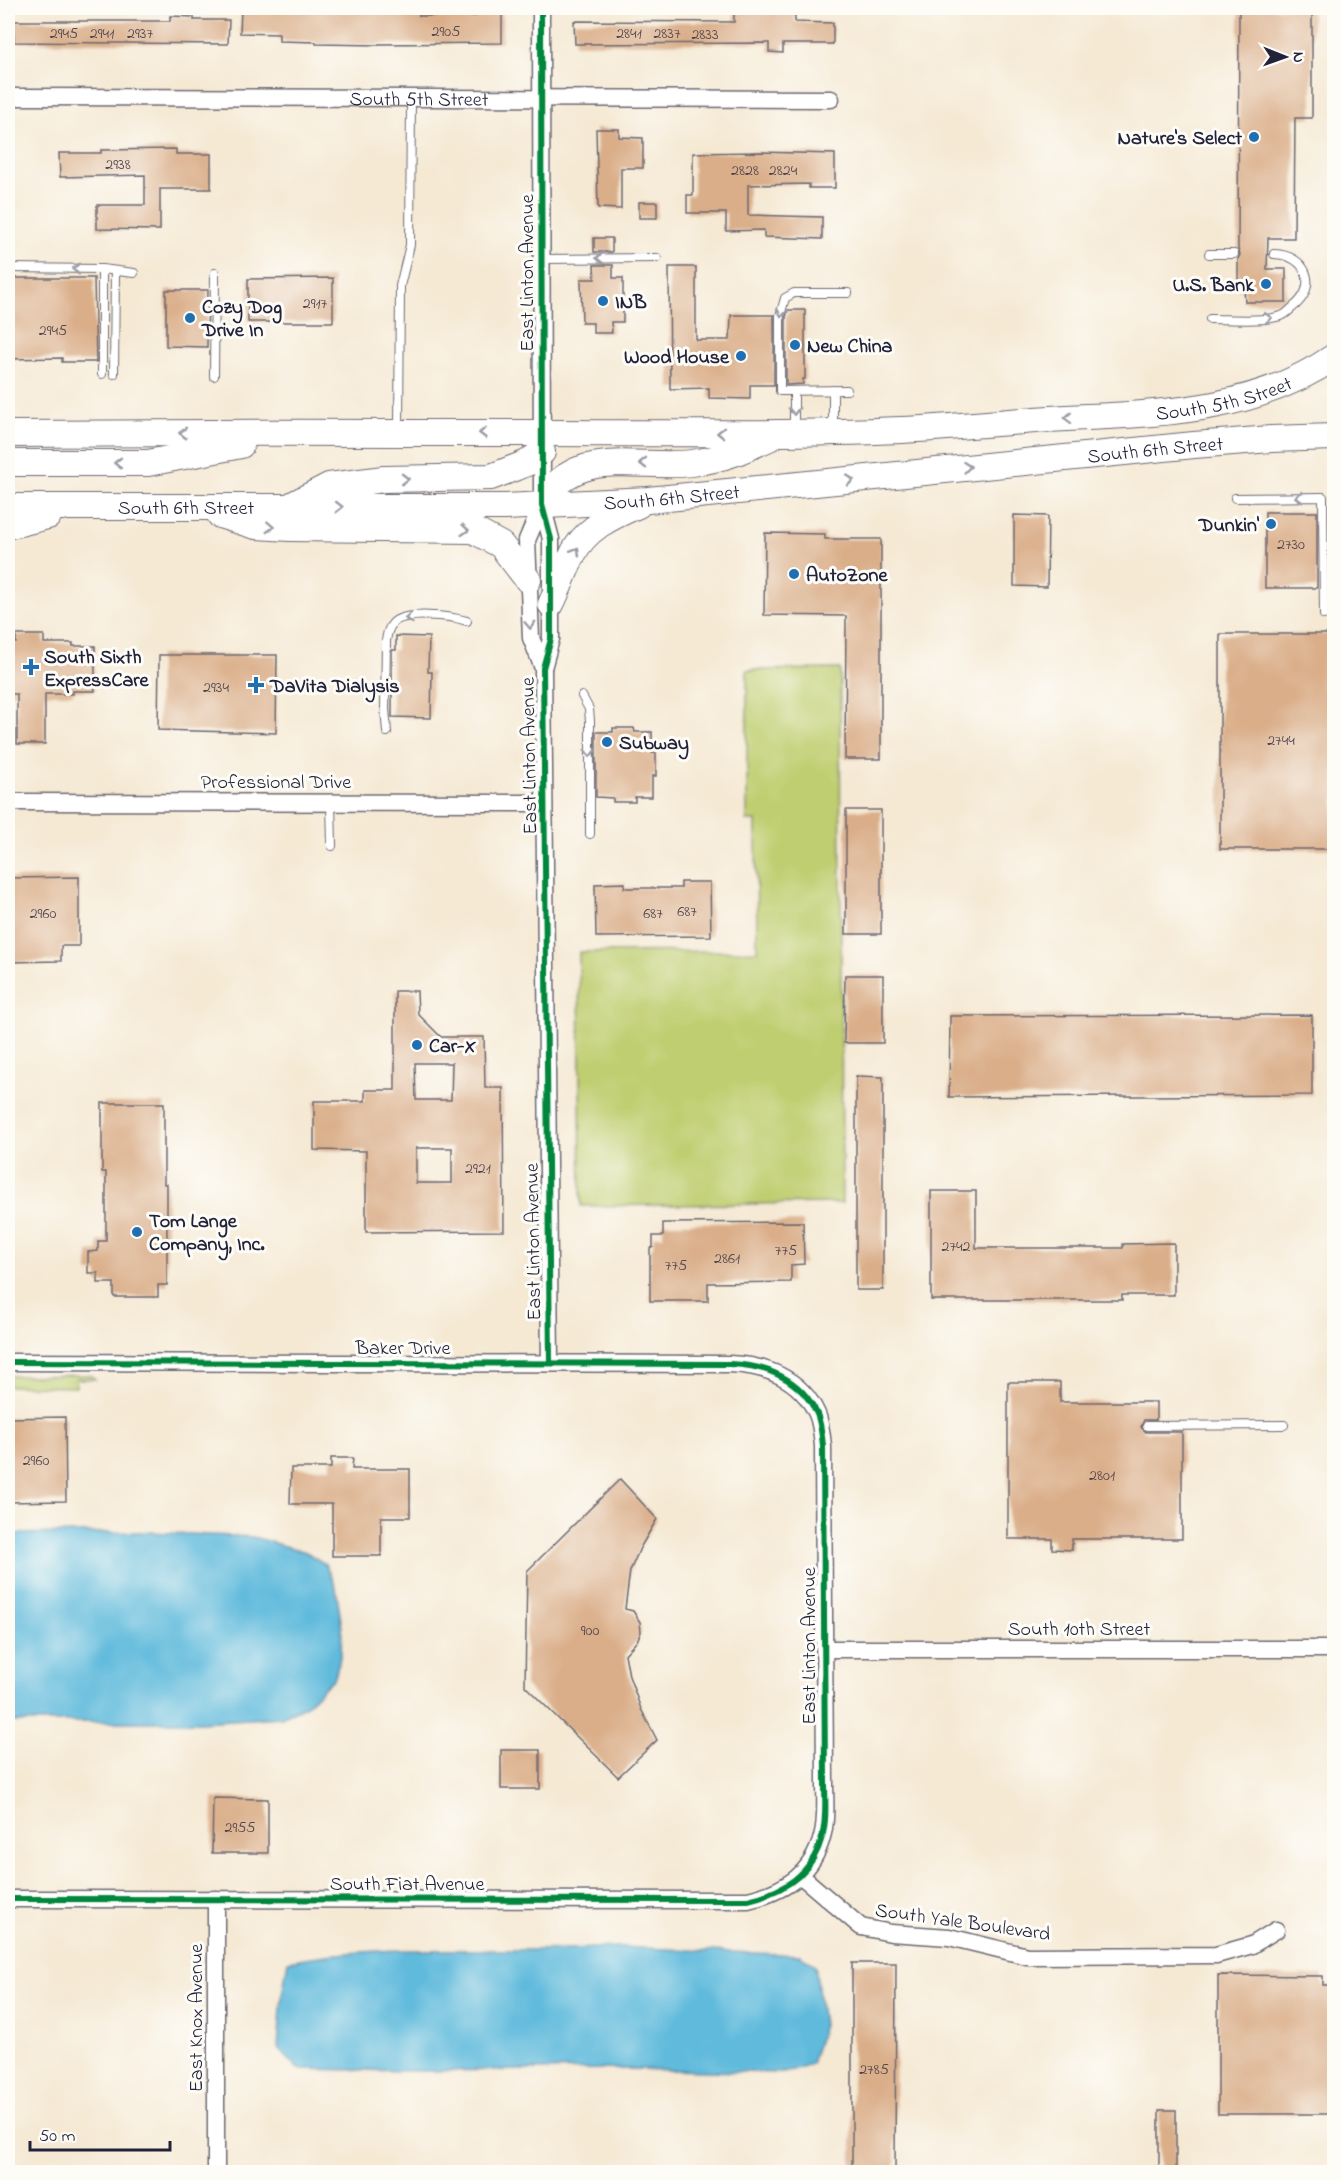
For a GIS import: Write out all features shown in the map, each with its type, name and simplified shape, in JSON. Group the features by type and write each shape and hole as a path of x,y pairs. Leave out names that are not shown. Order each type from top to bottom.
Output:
{"main road":[{"name":"South 5th Street","path":"1105,417 1182,410 1234,402 1273,390 1312,372 1335,357"},
{"name":"South 6th Street","path":"8,434 399,434 542,443 905,430 1030,420 1105,417"},
{"path":"8,463 148,463 300,433"},
{"path":"542,505 547,494 555,486 570,474 584,468 615,464 690,463 732,455 787,433"},
{"name":"South 6th Street","path":"8,507 542,505 648,500 1194,445 1335,437"},
{"path":"290,507 329,486 384,479 491,477 527,463 542,443"},
{"path":"551,604 572,554 582,540 609,518 648,500"},
{"path":"8,526 84,506"},
{"path":"194,507 256,526 473,530 501,545 528,580"}],"street":[{"name":"East Linton Avenue","path":"541,8 542,505 551,539 551,639 543,668 550,1363"},
{"name":"South 5th Street","path":"8,97 831,99"},
{"name":"East Linton Avenue","path":"542,505 527,540 531,638 543,668"},
{"name":"Professional Drive","path":"8,802 544,803"},
{"name":"Baker Drive","path":"8,1362 741,1364 770,1370 794,1384"},
{"name":"East Linton Avenue","path":"794,1384 808,1399 818,1415 823,1446 824,1822 822,1837 816,1853 800,1875"},
{"name":"South 10th Street","path":"825,1649 1335,1648"},
{"name":"South Fiat Avenue","path":"8,1899 748,1900 785,1888 800,1875"},
{"name":"South Yale Boulevard","path":"800,1875 861,1927 891,1933 949,1937 1027,1956 1216,1955 1252,1945 1276,1929"},
{"name":"East Knox Avenue","path":"216,1899 216,2172"}],"lane":[{"path":"399,434 400,286 410,244 411,97"},
{"path":"1209,254 1234,254"},
{"path":"1210,319 1283,316 1297,305 1306,290 1308,280 1306,272 1298,261 1286,255 1274,254"},
{"path":"542,259 657,258"},
{"path":"8,268 102,269 134,273"},
{"path":"102,269 102,374"},
{"path":"114,374 115,271"},
{"path":"214,376 215,273"},
{"path":"847,390 780,391 780,316 785,298 794,293 848,293"},
{"path":"787,433 794,390"},
{"path":"833,390 833,432"},
{"path":"1235,498 1323,497 1324,615"},
{"path":"387,732 386,641 392,624 399,618 408,617 453,617 467,621"},
{"path":"582,696 589,709 590,721 590,834"},
{"path":"331,802 332,846"},
{"path":"1148,1426 1284,1425"}],"green space":[{"path":"840,669 842,1203 581,1206 579,952 757,951 756,821 747,821 747,670"},
{"path":"90,1375 95,1379 76,1379 76,1387 8,1386 8,1376"}],"water":[{"path":"149,1532 253,1537 306,1552 325,1564 336,1588 342,1628 341,1653 335,1677 305,1706 281,1717 199,1722 8,1722 8,1534"},
{"path":"622,1947 800,1955 815,1965 823,2025 811,2064 783,2073 632,2069 412,2071 298,2069 278,2048 282,1995 288,1961 382,1951"}],"building":[{"path":"241,8 344,8 344,11 391,12 392,8 419,8 419,16 476,16 476,9 502,9 502,43 379,45 279,41 279,34 240,33"},
{"path":"1239,8 1312,8 1312,118 1295,118 1294,238 1268,238 1267,269 1286,269 1286,302 1245,302 1244,290 1238,290 1240,255 1238,249"},
{"path":"734,9 795,9 795,22 833,23 833,44 783,44 783,53 769,52 769,43 575,44 574,21 734,22"},
{"path":"170,16 194,17 194,20 229,20 228,44 14,42 13,21 170,21"},
{"path":"596,129 619,129 619,137 643,138 643,168 621,168 621,209 598,208"},
{"path":"176,149 176,154 211,154 211,189 160,189 160,230 97,229 97,205 145,205 145,175 60,177 59,153"},
{"path":"693,153 835,154 835,188 809,188 809,184 748,185 748,215 822,217 822,239 764,237 764,230 726,231 726,213 687,213 687,195 693,195"},
{"path":"639,202 657,202 657,218 639,218"},
{"path":"594,238 612,238 612,252 594,252"},
{"path":"594,265 613,265 613,278 623,278 623,322 611,322 612,333 593,333 593,323 582,323 581,279 595,279"},
{"path":"669,267 696,267 696,340 730,340 731,315 774,315 774,385 750,385 750,399 709,398 709,388 670,389"},
{"path":"8,278 94,278 96,362 62,362 62,358 8,359"},
{"path":"333,278 333,322 248,322 248,279"},
{"path":"166,290 208,290 207,347 166,346"},
{"path":"788,310 805,310 805,379 803,379 803,384 786,385 786,317"},
{"path":"1265,512 1317,512 1317,588 1265,588"},
{"path":"1014,515 1048,516 1047,587 1014,586"},
{"path":"765,533 825,534 825,539 881,539 881,759 845,759 846,616 764,615"},
{"path":"1220,634 1335,634 1335,849 1220,849"},
{"path":"16,635 44,635 44,643 95,646 95,691 45,694 45,744 17,744 17,694 8,694 8,643 16,643"},
{"path":"396,636 429,637 428,672 432,672 431,718 392,717 392,650 396,650"},
{"path":"159,655 277,655 276,733 158,730"},
{"path":"613,728 634,728 635,732 652,732 652,753 656,753 656,776 652,776 652,797 635,797 635,802 613,802 613,798 596,797 596,732 613,732"},
{"path":"846,810 881,810 881,934 846,934"},
{"path":"79,877 79,946 61,946 61,961 8,962 8,878"},
{"path":"681,882 710,882 711,936 596,937 595,884 625,883 624,888 681,888"},
{"path":"845,975 883,975 883,1043 844,1043"},
{"path":"395,991 417,991 418,1014 441,1037 484,1037 485,1088 503,1088 504,1231 366,1232 366,1151 314,1150 314,1101 365,1101 365,1090 395,1090","holes":["415,1063 452,1063 451,1100 416,1100","416,1148 452,1148 452,1183 416,1183"]},
{"path":"1312,1015 1312,1095 949,1097 950,1016"},
{"path":"856,1076 883,1077 883,1290 856,1290"},
{"path":"102,1103 164,1103 167,1285 158,1285 158,1297 114,1297 114,1283 98,1283 98,1273 88,1273 88,1252 98,1251 98,1241 106,1241 106,1172 102,1172"},
{"path":"931,1191 976,1191 976,1248 1123,1248 1123,1244 1174,1243 1174,1295 1122,1295 1122,1300 931,1300"},
{"path":"803,1222 804,1264 791,1265 791,1282 708,1283 708,1301 650,1301 650,1249 653,1247 653,1236 663,1236 663,1223"},
{"path":"1008,1382 1060,1382 1060,1402 1156,1402 1156,1420 1144,1420 1141,1427 1146,1432 1182,1432 1182,1539 1072,1539 1072,1550 1052,1549 1052,1539 1008,1539"},
{"path":"65,1417 66,1501 8,1502 8,1418"},
{"path":"331,1458 353,1458 352,1469 410,1469 410,1517 381,1517 381,1556 332,1556 332,1504 290,1504 291,1468 331,1468"},
{"path":"620,1479 657,1519 630,1571 625,1609 633,1611 640,1622 641,1632 637,1641 625,1654 629,1676 641,1709 657,1740 618,1777 525,1686 527,1571"},
{"path":"501,1750 540,1750 540,1789 501,1789"},
{"path":"213,1798 268,1799 268,1853 212,1853"},
{"path":"852,1963 896,1963 895,2172 852,2172"},
{"path":"1218,1975 1323,1976 1323,1985 1335,1985 1335,2114 1218,2114"},
{"path":"1159,2110 1176,2110 1176,2172 1159,2172"}],"cycle path":[{"path":"541,8 542,505 551,539 551,639 543,668 550,1363"},
{"path":"8,1362 729,1364 756,1367 780,1376 802,1391 810,1402 818,1418 823,1446 825,1810 824,1830 817,1850 803,1872 784,1887 748,1900 8,1899"}],"place":[{"name":"Nature's Select","path":"1254,137"},
{"name":"U.S. Bank","path":"1266,284"},
{"name":"INB","path":"603,301"},
{"name":"Cozy Dog Drive In","path":"190,318"},
{"name":"New China","path":"795,345"},
{"name":"Wood House","path":"741,356"},
{"name":"Dunkin'","path":"1271,524"},
{"name":"AutoZone","path":"794,574"},
{"name":"South Sixth ExpressCare","path":"31,667"},
{"name":"DaVita Dialysis","path":"256,685"},
{"name":"Subway","path":"607,742"},
{"name":"Car-X","path":"417,1045"},
{"name":"Tom Lange Company, Inc.","path":"137,1232"}]}
